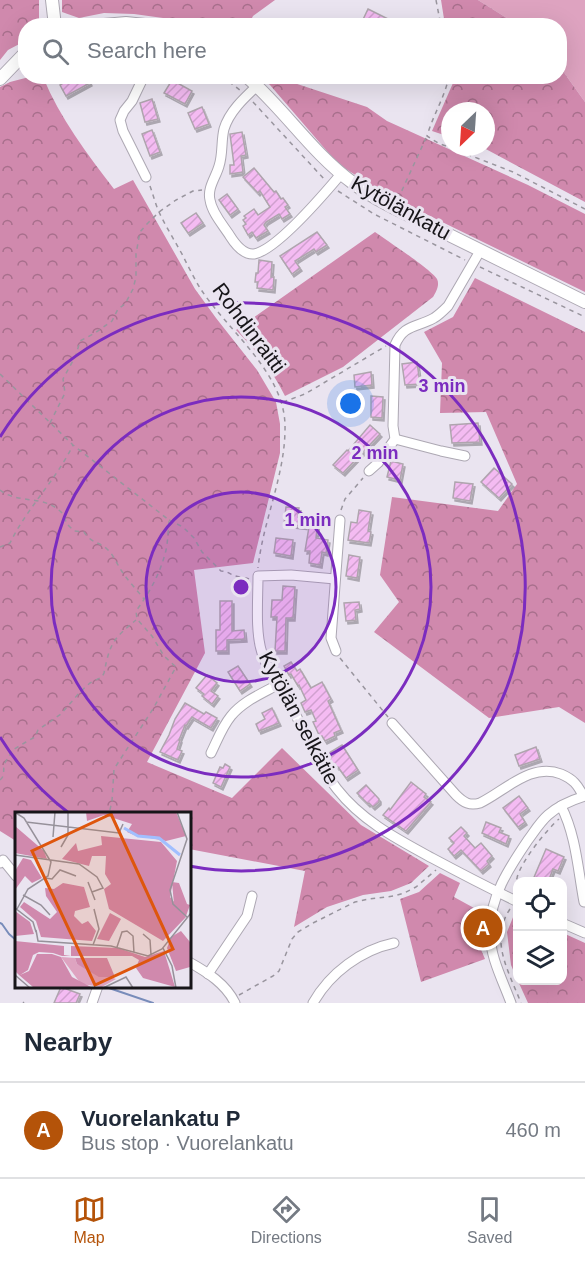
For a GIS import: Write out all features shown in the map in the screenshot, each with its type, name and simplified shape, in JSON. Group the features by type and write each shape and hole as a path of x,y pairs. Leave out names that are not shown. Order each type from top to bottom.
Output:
{"street":[{"path":"52,0 54,18"},
{"path":"0,79 18,60"},
{"path":"140,84 120,120 123,131 146,177"},
{"path":"257,86 235,109 224,129 220,162 209,190 211,206 234,243 244,251 253,254 265,249 297,223 341,174"},
{"name":"Kytölänkatu","path":"257,86 281,109 320,155 341,174 371,195 585,302"},
{"path":"369,471 378,463 395,439 393,417 395,345 400,334 434,318 448,306 480,251"},
{"path":"395,439 465,456"},
{"path":"336,651 331,638 340,520"},
{"path":"257,579 291,575 335,579"},
{"name":"Kytölän selkätie","path":"257,579 262,656 315,755 338,790 367,819 382,830 513,900"},
{"path":"211,753 232,715 240,707 279,684"},
{"path":"392,723 456,795 468,804 480,803 522,778 542,770 554,771 573,780 579,785 584,796 563,810 549,814 538,826 498,892 491,920 491,943 494,958 511,1003"},
{"path":"563,810 572,834 584,902"},
{"path":"0,863 3,860 15,875"},
{"path":"208,974 247,916 252,896"},
{"path":"567,925 585,933"},
{"path":"313,1003 324,985 350,962 372,949 394,943"},
{"path":"190,963 223,986 234,1001"},
{"path":"92,1003 98,988"}],"path":[{"path":"436,0 439,18"},
{"path":"394,208 427,136 447,84"},
{"path":"427,136 438,143 513,172 585,209"},
{"name":"Rohdinraitti","path":"146,177 159,212 200,287 262,367 282,402 285,423 284,455 266,527 257,579"},
{"path":"50,423 65,393 63,379 76,356 80,341 112,321 133,289 140,232 159,212 193,191 209,190"},
{"path":"282,402 304,394 385,346 395,345"},
{"path":"0,374 73,445 169,520 183,527 194,538 202,552 221,571 227,571 234,576 257,579"},
{"path":"0,547 10,543 73,445"},
{"path":"340,520 345,500 369,471"},
{"path":"0,490 14,497 47,503 61,512 74,531 84,532 94,543 106,548 144,599"},
{"path":"109,812 114,769 153,709 176,667 164,656 152,636 136,619 136,611 151,591 166,552 169,520"},
{"path":"0,780 11,752 35,737 38,730 61,714 90,683 102,677 112,643 136,619"},
{"path":"336,651 342,662 392,723"},
{"path":"518,877 530,854 563,810"},
{"path":"234,1001 279,971 291,939 298,932 355,902 404,893 416,887 443,863"},
{"path":"513,905 505,916 500,935 504,957 521,1003"}],"shaded area":[{"path":"478,0 585,0 585,102 567,77 567,18 507,18"}],"green space":[{"path":"0,0 39,0 39,18 18,18 18,45 8,50 0,60"},
{"path":"62,0 275,0 252,18 163,18 104,13 79,18 62,12"},
{"path":"441,0 478,0 507,18 444,18"},
{"path":"567,77 585,102 585,202 495,154 495,102 445,102 453,84 567,84"},
{"path":"18,80 18,84 46,84 84,149 114,189 133,180 195,289 257,370 276,402 280,424 280,453 253,563 194,570 205,653 147,762 232,798 282,748 361,825 429,866 411,883 391,891 363,895 327,907 294,927 305,871 190,849 190,812 15,812 15,840 0,831 0,87"},
{"path":"269,84 297,84 367,107 387,121 441,146 441,156 464,156 585,214 585,292 387,195 338,164"},
{"path":"441,110 441,134 432,131"},
{"path":"375,232 418,262 437,279 438,284 433,297 343,367 285,396 264,361 236,330"},
{"path":"475,278 585,332 585,723 559,707 489,718 374,632 399,602 380,575 392,497 498,511 517,484 486,412 440,413 442,363 424,332 453,317"},
{"path":"440,873 460,883 454,897 474,908 476,938 485,959 421,982 400,899 419,892"},
{"path":"513,917 513,970 511,965 507,932"},
{"path":"567,935 585,943 585,1003 528,1003 520,985 567,985"}],"building":[{"path":"368,9 386,18 364,18"},
{"path":"62,84 88,84 66,96 60,85"},
{"path":"170,84 179,84 192,91 185,104 164,93"},
{"path":"152,99 158,119 145,122 140,103"},
{"path":"202,107 209,124 195,129 188,113"},
{"path":"152,130 160,152 150,156 142,134"},
{"path":"242,132 246,155 241,156 243,172 230,174 230,165 234,165 230,134"},
{"path":"254,168 274,192 276,191 281,199 283,198 290,214 282,219 279,214 266,222 264,225 268,231 256,238 252,232 248,235 243,226 246,224 243,220 246,218 244,216 254,209 258,215 270,207 260,191 258,193 243,177"},
{"path":"227,194 238,209 230,215 219,200"},
{"path":"196,213 203,223 188,233 181,223"},
{"path":"317,232 327,245 316,252 314,249 295,261 300,268 292,274 280,256"},
{"path":"259,260 272,262 273,290 257,288 258,282 255,282"},
{"path":"417,362 420,384 405,385 402,364"},
{"path":"371,372 372,385 355,387 354,375"},
{"path":"371,396 383,397 382,418 371,417"},
{"path":"478,423 480,442 452,443 450,425"},
{"path":"370,425 380,434 343,473 333,465"},
{"path":"391,461 403,464 400,480 387,477"},
{"path":"494,468 512,484 499,498 481,482"},
{"path":"455,482 473,484 470,501 453,498"},
{"path":"286,507 299,508 298,517 318,520 316,538 328,540 326,553 322,552 320,565 309,563 310,551 305,551 309,527 284,524"},
{"path":"359,510 371,512 369,543 348,540 351,522 357,523"},
{"path":"276,538 293,540 291,556 274,553"},
{"path":"349,555 360,557 357,578 346,576"},
{"path":"283,586 295,587 293,618 286,618 285,651 275,651 277,617 271,617 272,600 282,600"},
{"path":"220,601 232,601 232,631 244,630 245,639 227,640 227,651 216,651 216,630 220,630"},
{"path":"359,602 360,609 355,610 356,620 346,621 344,603"},
{"path":"291,662 297,671 300,669 311,688 322,682 331,699 328,701 341,730 334,733 335,736 325,741 322,736 320,737 313,722 316,721 311,710 305,712 301,703 306,700 299,685 284,666"},
{"path":"238,666 250,684 240,691 228,672"},
{"path":"207,675 217,683 211,691 218,696 212,704 196,688"},
{"path":"185,703 204,714 206,712 217,718 211,728 192,717 185,725 179,740 177,749 182,751 178,760 160,752"},
{"path":"272,708 279,723 259,731 256,724 265,719 262,713"},
{"path":"342,745 358,770 346,778 329,757 331,756 329,753"},
{"path":"536,747 540,759 519,766 515,755"},
{"path":"225,764 230,767 221,787 213,783 220,767 223,768"},
{"path":"411,782 426,794 424,797 431,802 406,831 383,815 389,808 390,810"},
{"path":"366,785 379,799 373,807 357,793"},
{"path":"519,796 528,808 520,814 525,822 518,827 503,808"},
{"path":"486,822 501,828 499,832 509,836 506,844 482,833"},
{"path":"461,827 467,833 464,836 475,848 481,843 492,856 487,861 489,864 481,871 461,850 454,856 448,849 454,843 449,838"},
{"path":"546,849 564,857 558,871 553,869 550,877 534,877"},
{"path":"61,988 80,994 76,1003 54,1003"}],"waterway":[{"path":"0,923 15,939"},
{"path":"109,988 153,1003"}],"place":[{"name":"Vuorelankatu P","path":"483,928"}]}
